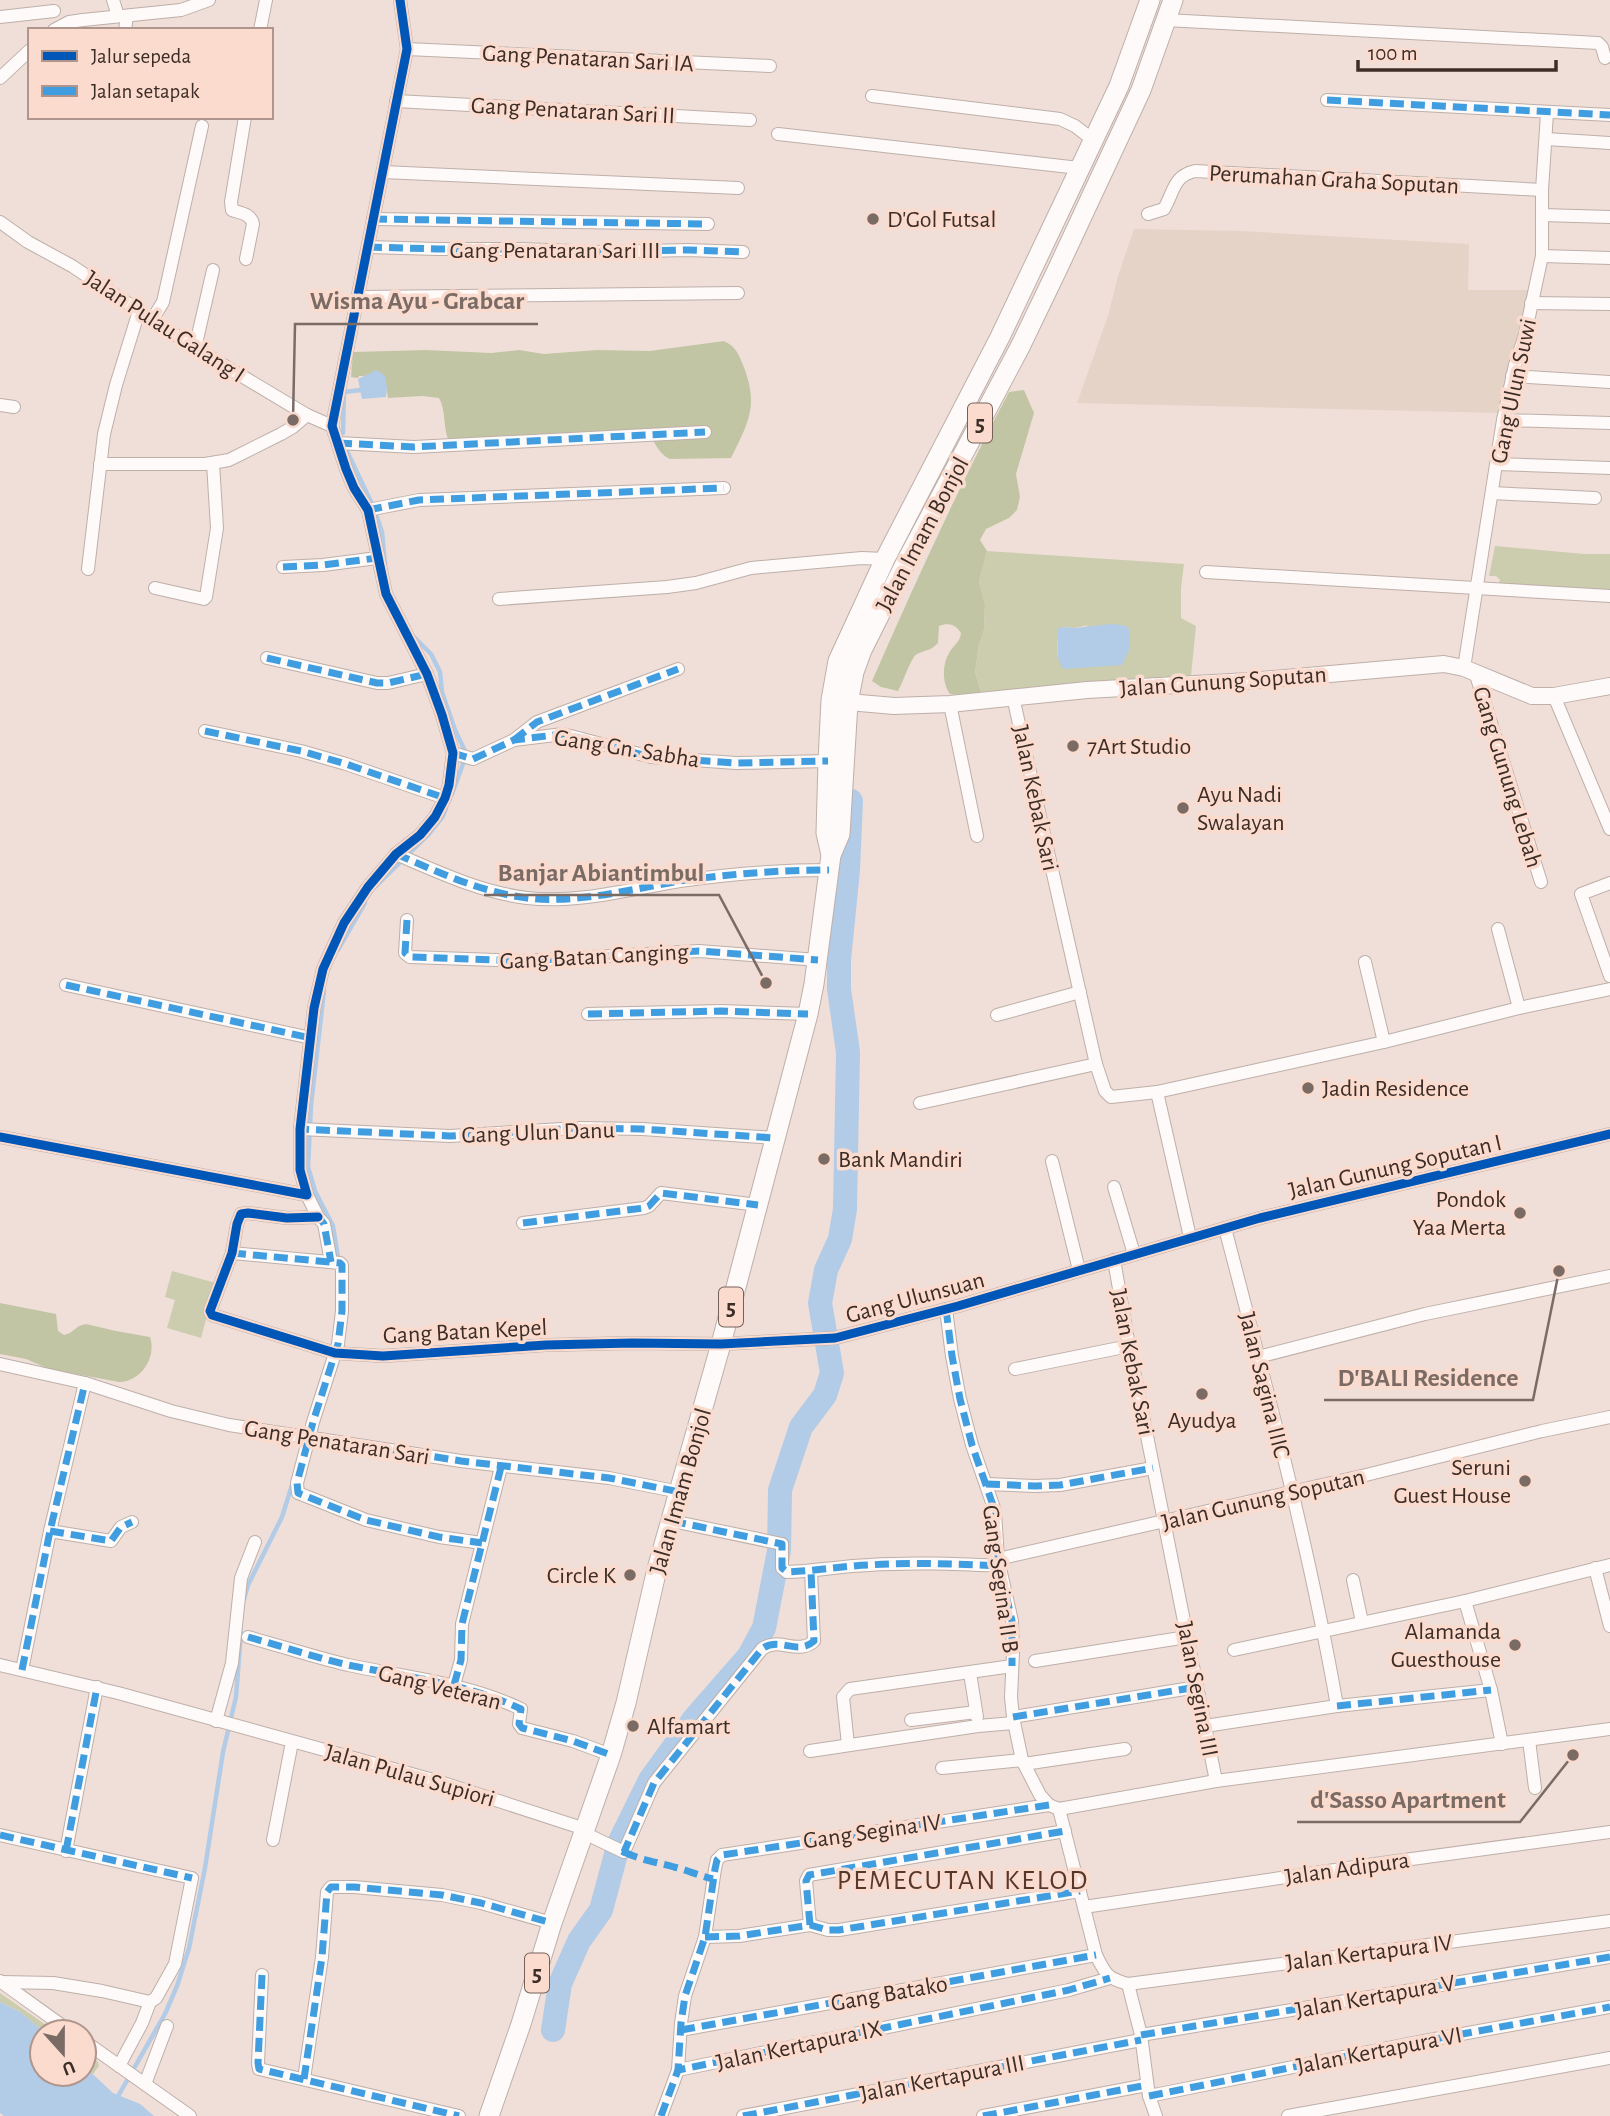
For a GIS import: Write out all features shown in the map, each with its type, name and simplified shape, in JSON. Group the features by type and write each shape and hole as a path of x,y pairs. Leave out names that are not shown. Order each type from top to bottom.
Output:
{"highway":[{"name":"Jalan Imam Bonjol","path":"489,2116 552,1923 611,1755 657,1569 721,1344 808,1014 818,960 830,863 840,834 838,662 885,559 999,337 1093,140 1118,86 1150,0"},
{"name":"Jalan Imam Bonjol","path":"830,863 826,833 828,761 839,702 907,560 1031,325 1141,90 1173,0"}],"main road":[{"name":"Jalan Gunung Soputan","path":"839,702 875,706 950,704 1013,696 1250,681 1444,664 1469,670 1532,696 1606,691"}],"street":[{"path":"113,0 122,16 125,28"},
{"path":"0,17 54,5 56,28 69,22 181,10 209,0"},
{"path":"260,28 267,0"},
{"path":"400,0 407,49 332,426 354,488 368,510 386,594 427,674 456,753 445,798 435,817 402,857 357,903 328,956 314,1008 308,1130 300,1170 307,1195 324,1224 336,1262 342,1270 342,1311 316,1414 306,1436 297,1483 298,1493 366,1520 439,1537 482,1543"},
{"path":"1166,20 1598,43 1605,58"},
{"name":"Gang Penataran Sari IA","path":"407,49 770,66"},
{"path":"0,78 28,52"},
{"path":"872,96 1060,119 1075,126 1093,140"},
{"path":"1327,100 1610,115"},
{"name":"Gang Penataran Sari II","path":"396,101 750,120"},
{"name":"Gang Ulun Suwi","path":"1469,670 1477,589 1503,420 1542,256 1542,190 1548,113"},
{"path":"245,119 231,202 232,210 252,219 246,259"},
{"path":"152,320 163,302 202,126"},
{"path":"778,134 1079,168"},
{"path":"1546,139 1610,142"},
{"path":"383,172 738,188"},
{"name":"Perumahan Graha Soputan","path":"1148,214 1164,209 1179,179 1185,174 1195,172 1542,190"},
{"path":"1542,215 1610,217"},
{"path":"373,219 708,225"},
{"name":"Jalan Pulau Galang I","path":"0,222 28,242 72,266 195,348 307,415 332,426"},
{"name":"Gang Penataran Sari III","path":"368,247 743,252"},
{"path":"1542,256 1610,258"},
{"path":"195,348 213,270"},
{"path":"358,297 738,293"},
{"path":"1531,303 1610,304"},
{"path":"88,569 104,434 139,311"},
{"path":"1513,376 1610,382"},
{"path":"0,405 14,407"},
{"path":"100,464 213,463 229,460 242,456 293,427 307,415"},
{"path":"1503,420 1610,423"},
{"path":"338,443 414,447 705,432"},
{"path":"155,588 204,599 206,597 217,528 213,463"},
{"path":"1497,464 1610,468"},
{"path":"368,510 419,500 724,488"},
{"path":"1492,493 1595,498"},
{"path":"283,567 377,558"},
{"path":"499,599 667,587 696,583 751,568 862,558 885,559"},
{"path":"1206,572 1610,596"},
{"path":"267,658 377,683 427,674"},
{"path":"514,740 537,722 678,669"},
{"name":"Gang Gunung Lebah","path":"1469,670 1541,882"},
{"name":"Jalan Kebak Sari","path":"1013,696 1096,1064 1105,1091 1111,1097 1157,1093 1610,989"},
{"path":"1554,696 1610,829"},
{"path":"950,704 978,836"},
{"path":"205,731 301,751 445,798"},
{"name":"Gang Gn. Sabha","path":"456,753 473,759 514,740 563,734 651,757 736,763 828,761"},
{"path":"402,857 472,886 525,898 552,900 685,880 798,870 830,863"},
{"path":"1610,883 1581,894 1610,976"},
{"name":"Gang Batan Canging","path":"407,920 405,953 410,957 521,961 699,951 818,960"},
{"path":"1498,929 1519,1008"},
{"path":"1365,962 1384,1042"},
{"path":"66,985 311,1038"},
{"path":"997,1015 1080,992"},
{"path":"588,1014 734,1011 808,1014"},
{"path":"920,1103 1096,1064"},
{"path":"1157,1093 1190,1237"},
{"name":"Gang Ulun Danu","path":"308,1130 450,1136 578,1128 642,1129 775,1138"},
{"name":"Jalan Gunung Soputan I","path":"1190,1237 1610,1135"},
{"path":"0,1137 307,1195"},
{"path":"1052,1161 1079,1270"},
{"path":"1114,1187 1134,1254"},
{"path":"523,1223 644,1208 663,1193 758,1205"},
{"path":"318,1217 287,1219 241,1214 232,1253 336,1262"},
{"name":"Jalan Sagina IIIC","path":"1225,1228 1324,1631 1336,1706"},
{"name":"Jalan Kebak Sari","path":"1164,1522 1114,1260 1190,1237"},
{"name":"Gang Batan Kepel","path":"232,1253 211,1311 212,1315 332,1352 391,1356 546,1345 721,1344"},
{"name":"Gang Ulunsuan","path":"721,1344 835,1338 1114,1260"},
{"path":"1258,1357 1424,1314 1610,1276"},
{"name":"Gang Segina II B","path":"946,1309 960,1399 972,1446 995,1511 999,1563 1012,1621 1010,1686 1013,1720 1023,1762 1035,1787 1054,1807 1065,1831 1096,1955 1110,1978"},
{"path":"1015,1370 1129,1346"},
{"name":"Gang Penataran Sari","path":"0,1364 85,1383 190,1417 229,1425 501,1467 609,1478 680,1492"},
{"path":"22,1670 50,1531 85,1383"},
{"name":"Jalan Gunung Soputan","path":"811,1571 866,1565 999,1563 1542,1431 1610,1417"},
{"path":"454,1685 461,1660 461,1629 501,1467"},
{"path":"986,1484 1060,1485 1153,1468"},
{"path":"50,1531 111,1541 121,1527 132,1521"},
{"path":"672,1521 778,1543 783,1570 811,1571"},
{"name":"Jalan Segina III","path":"1054,1807 1216,1782 1164,1522"},
{"path":"0,1665 97,1687 219,1722 232,1663 241,1578 255,1542"},
{"path":"1234,1650 1465,1601 1610,1565"},
{"path":"1595,1568 1610,1626"},
{"name":"Jalan Pulau Supiori","path":"219,1722 436,1781 584,1831 624,1852 654,1783 762,1649 773,1643 803,1647 814,1641 811,1571"},
{"path":"1353,1580 1362,1622"},
{"path":"1465,1601 1491,1690 1502,1744"},
{"name":"Gang Veteran","path":"248,1637 338,1662 454,1685 521,1709 519,1724 522,1728 573,1741 611,1755"},
{"path":"1035,1661 1187,1637"},
{"path":"848,1745 843,1698 850,1689 1012,1666"},
{"path":"970,1673 977,1719"},
{"path":"66,1851 97,1687"},
{"path":"911,1720 1013,1720 1197,1688"},
{"path":"1205,1726 1336,1706 1491,1690"},
{"path":"810,1751 977,1719"},
{"path":"1216,1782 1610,1728"},
{"path":"1529,1740 1535,1788"},
{"path":"273,1840 292,1742"},
{"path":"942,1768 1023,1762 1125,1749"},
{"name":"Gang Segina IV","path":"713,1879 717,1860 722,1854 729,1852 1054,1807"},
{"path":"810,1925 806,1881 809,1875 1065,1831"},
{"name":"Jalan Adipura","path":"1084,1907 1610,1832"},
{"path":"0,1835 192,1878 176,1964 156,1998 150,2002 124,2069"},
{"name":"Jalan Kertapura IX","path":"713,1879 705,1937 685,1996 678,2070 1069,1990 1110,1978"},
{"path":"304,2080 322,1957 327,1892 331,1887 442,1895 552,1923"},
{"path":"705,1937 738,1936 810,1925 834,1930 862,1927 1080,1891"},
{"name":"Jalan Kertapura IV","path":"1128,1984 1610,1921"},
{"name":"Gang Batako","path":"681,2030 1096,1955"},
{"name":"Jalan Kertapura V","path":"1141,2038 1610,1957"},
{"path":"262,1975 258,2067 459,2116"},
{"path":"1110,1978 1128,1984 1141,2038 1148,2090 1156,2116"},
{"path":"0,1981 53,1983 150,2002"},
{"path":"0,1981 52,2018"},
{"name":"Jalan Kertapura VI","path":"984,2116 1148,2090 1610,2007"},
{"path":"143,2083 167,2026"},
{"name":"Jalan Kertapura III","path":"743,2116 1141,2038"},
{"path":"98,2051 190,2116"},
{"path":"1288,2116 1610,2058"},
{"path":"661,2116 678,2070"}],"shaded area":[{"path":"1134,229 1241,231 1469,244 1468,290 1534,290 1502,413 1077,403 1108,316"}],"green space":[{"path":"724,341 738,354 743,365 751,403 743,434 731,458 670,459 660,451 648,431 448,439 439,398 388,398 386,385 366,376 351,377 353,352 426,350 491,353 519,350 544,354 597,350 650,351"},
{"path":"1024,390 1034,413 1016,474 1020,497 1017,510 1009,518 986,529 980,540 987,551 979,581 985,604 984,630 975,672 981,692 970,696 950,694 947,690 944,679 945,663 961,633 949,624 939,626 938,643 935,646 915,656 898,691 881,687 872,681 955,499 1009,392"},
{"path":"1495,546 1610,554 1610,591 1498,586 1500,580 1496,576 1489,576"},
{"path":"987,551 1184,564 1181,618 1196,626 1191,676 981,692 975,672 984,630 985,604 979,581","holes":["1088,625 1058,658 1057,641 1063,627"]},
{"path":"172,1271 216,1283 201,1338 167,1328 175,1300 165,1297"},
{"path":"0,1303 56,1314 58,1331 64,1335 86,1324 150,1337 152,1345 149,1360 134,1378 119,1382 49,1369 26,1359 0,1354"},
{"path":"0,1993 36,2018 28,2019 0,2002"}],"water":[{"path":"377,370 385,376 386,397 362,399 358,379"},
{"path":"1114,624 1126,626 1130,630 1130,648 1122,665 1063,669 1058,658 1057,629"},
{"path":"0,2002 28,2019 28,2088 98,2088 98,2079 113,2093 140,2104 154,2116 4,2116 0,2113"}],"waterway":[{"path":"343,433 344,392 361,390"},
{"path":"346,449 372,504"},
{"path":"377,517 382,532 385,564"},
{"path":"413,636 431,654 440,672 442,692 464,749 464,761 452,794"},
{"path":"553,2030 560,1984 579,1941 601,1910 619,1843 650,1780 694,1719 749,1656 764,1628 779,1551 780,1490 801,1427 825,1395 832,1373 820,1303 826,1270 840,1239 845,1209 848,1052 839,989 839,960 848,870 851,801"},
{"path":"375,887 428,835 446,808"},
{"path":"338,950 365,903"},
{"path":"324,991 311,1105 308,1167 315,1191 333,1226 339,1263"},
{"path":"244,1599 248,1585 282,1517 292,1485"},
{"path":"117,2098 165,2014 189,1948 223,1752 236,1697 241,1632"}],"marked path":[{"path":"1327,100 1610,115"},
{"path":"373,219 708,224"},
{"path":"368,247 743,252"},
{"path":"338,443 414,447 705,432"},
{"path":"368,510 419,500 724,488"},
{"path":"283,567 377,558"},
{"path":"267,658 377,683 427,674"},
{"path":"514,740 537,722 678,669"},
{"path":"205,731 301,751 445,798"},
{"path":"453,753 473,759 514,740 563,734 651,757 736,763 828,761"},
{"path":"396,854 476,886 510,895 546,899 604,895 717,876 829,870"},
{"path":"407,920 405,953 410,957 521,961 699,951 818,960"},
{"path":"66,985 311,1038"},
{"path":"588,1014 721,1011 808,1014"},
{"path":"300,1134 300,1129 450,1136 578,1128 642,1129 775,1138"},
{"path":"523,1223 644,1208 661,1193 758,1205"},
{"path":"316,1213 324,1224 331,1262"},
{"path":"232,1253 342,1265 342,1311 338,1344 313,1422 297,1483 298,1493 366,1520 439,1537 482,1543"},
{"path":"946,1309 960,1399 972,1445 995,1511 998,1559 1012,1621 1012,1666"},
{"path":"22,1670 50,1531 85,1383"},
{"path":"310,1437 461,1461 609,1478 680,1492"},
{"path":"454,1685 461,1660 462,1624 501,1467"},
{"path":"986,1484 1060,1485 1153,1468"},
{"path":"672,1521 782,1544 782,1568 787,1572 902,1564 1000,1566"},
{"path":"50,1531 111,1541 121,1527 132,1522"},
{"path":"622,1851 624,1852 654,1783 762,1649 775,1644 801,1647 814,1641 811,1571"},
{"path":"248,1637 323,1659 479,1693 521,1709 519,1724 522,1728 573,1741 611,1755"},
{"path":"66,1851 97,1687"},
{"path":"1013,1717 1197,1687"},
{"path":"1337,1706 1491,1690"},
{"path":"1049,1805 722,1855 717,1860 715,1869 705,1937 685,1996 678,2070 1069,1990 1110,1978"},
{"path":"810,1925 806,1881 809,1875 1065,1831"},
{"path":"0,1835 192,1878"},
{"path":"624,1852 713,1879"},
{"path":"304,2079 322,1957 327,1892 331,1887 442,1895 552,1923"},
{"path":"705,1937 739,1936 810,1925 839,1930 1080,1891"},
{"path":"681,2030 1096,1955"},
{"path":"1141,2035 1610,1957"},
{"path":"262,1975 259,2069 459,2116"},
{"path":"1149,2096 1610,2007"},
{"path":"743,2116 1141,2040"},
{"path":"661,2116 678,2070"},
{"path":"983,2116 1147,2085"}],"cycle path":[{"path":"0,1137 307,1195 300,1170 300,1129 314,1008 323,969 344,923 368,887 396,854 420,835 435,817 449,785 453,753 427,674 386,594 368,510 354,488 332,426 407,49 400,0"},
{"path":"318,1217 287,1218 241,1214 232,1253 210,1311 212,1315 335,1353 383,1356 546,1345 721,1344 835,1338 958,1306 1260,1218 1610,1134"}],"place":[{"name":"D'Gol Futsal","path":"873,219"},
{"name":"Wisma Ayu - Grabcar","path":"293,420"},
{"name":"7Art Studio","path":"1073,746"},
{"name":"Ayu Nadi Swalayan","path":"1183,808"},
{"name":"Banjar Abiantimbul","path":"766,983"},
{"name":"Jadin Residence","path":"1308,1088"},
{"name":"Bank Mandiri","path":"824,1159"},
{"name":"Pondok Yaa Merta","path":"1520,1213"},
{"name":"D'BALI Residence","path":"1559,1271"},
{"name":"Ayudya","path":"1202,1394"},
{"name":"Seruni Guest House","path":"1525,1481"},
{"name":"Circle K","path":"630,1575"},
{"name":"Alamanda Guesthouse","path":"1515,1645"},
{"name":"Alfamart","path":"633,1726"},
{"name":"d'Sasso Apartment","path":"1573,1755"}],"district":[{"name":"PEMECUTAN KELOD","path":"963,1879"}]}
